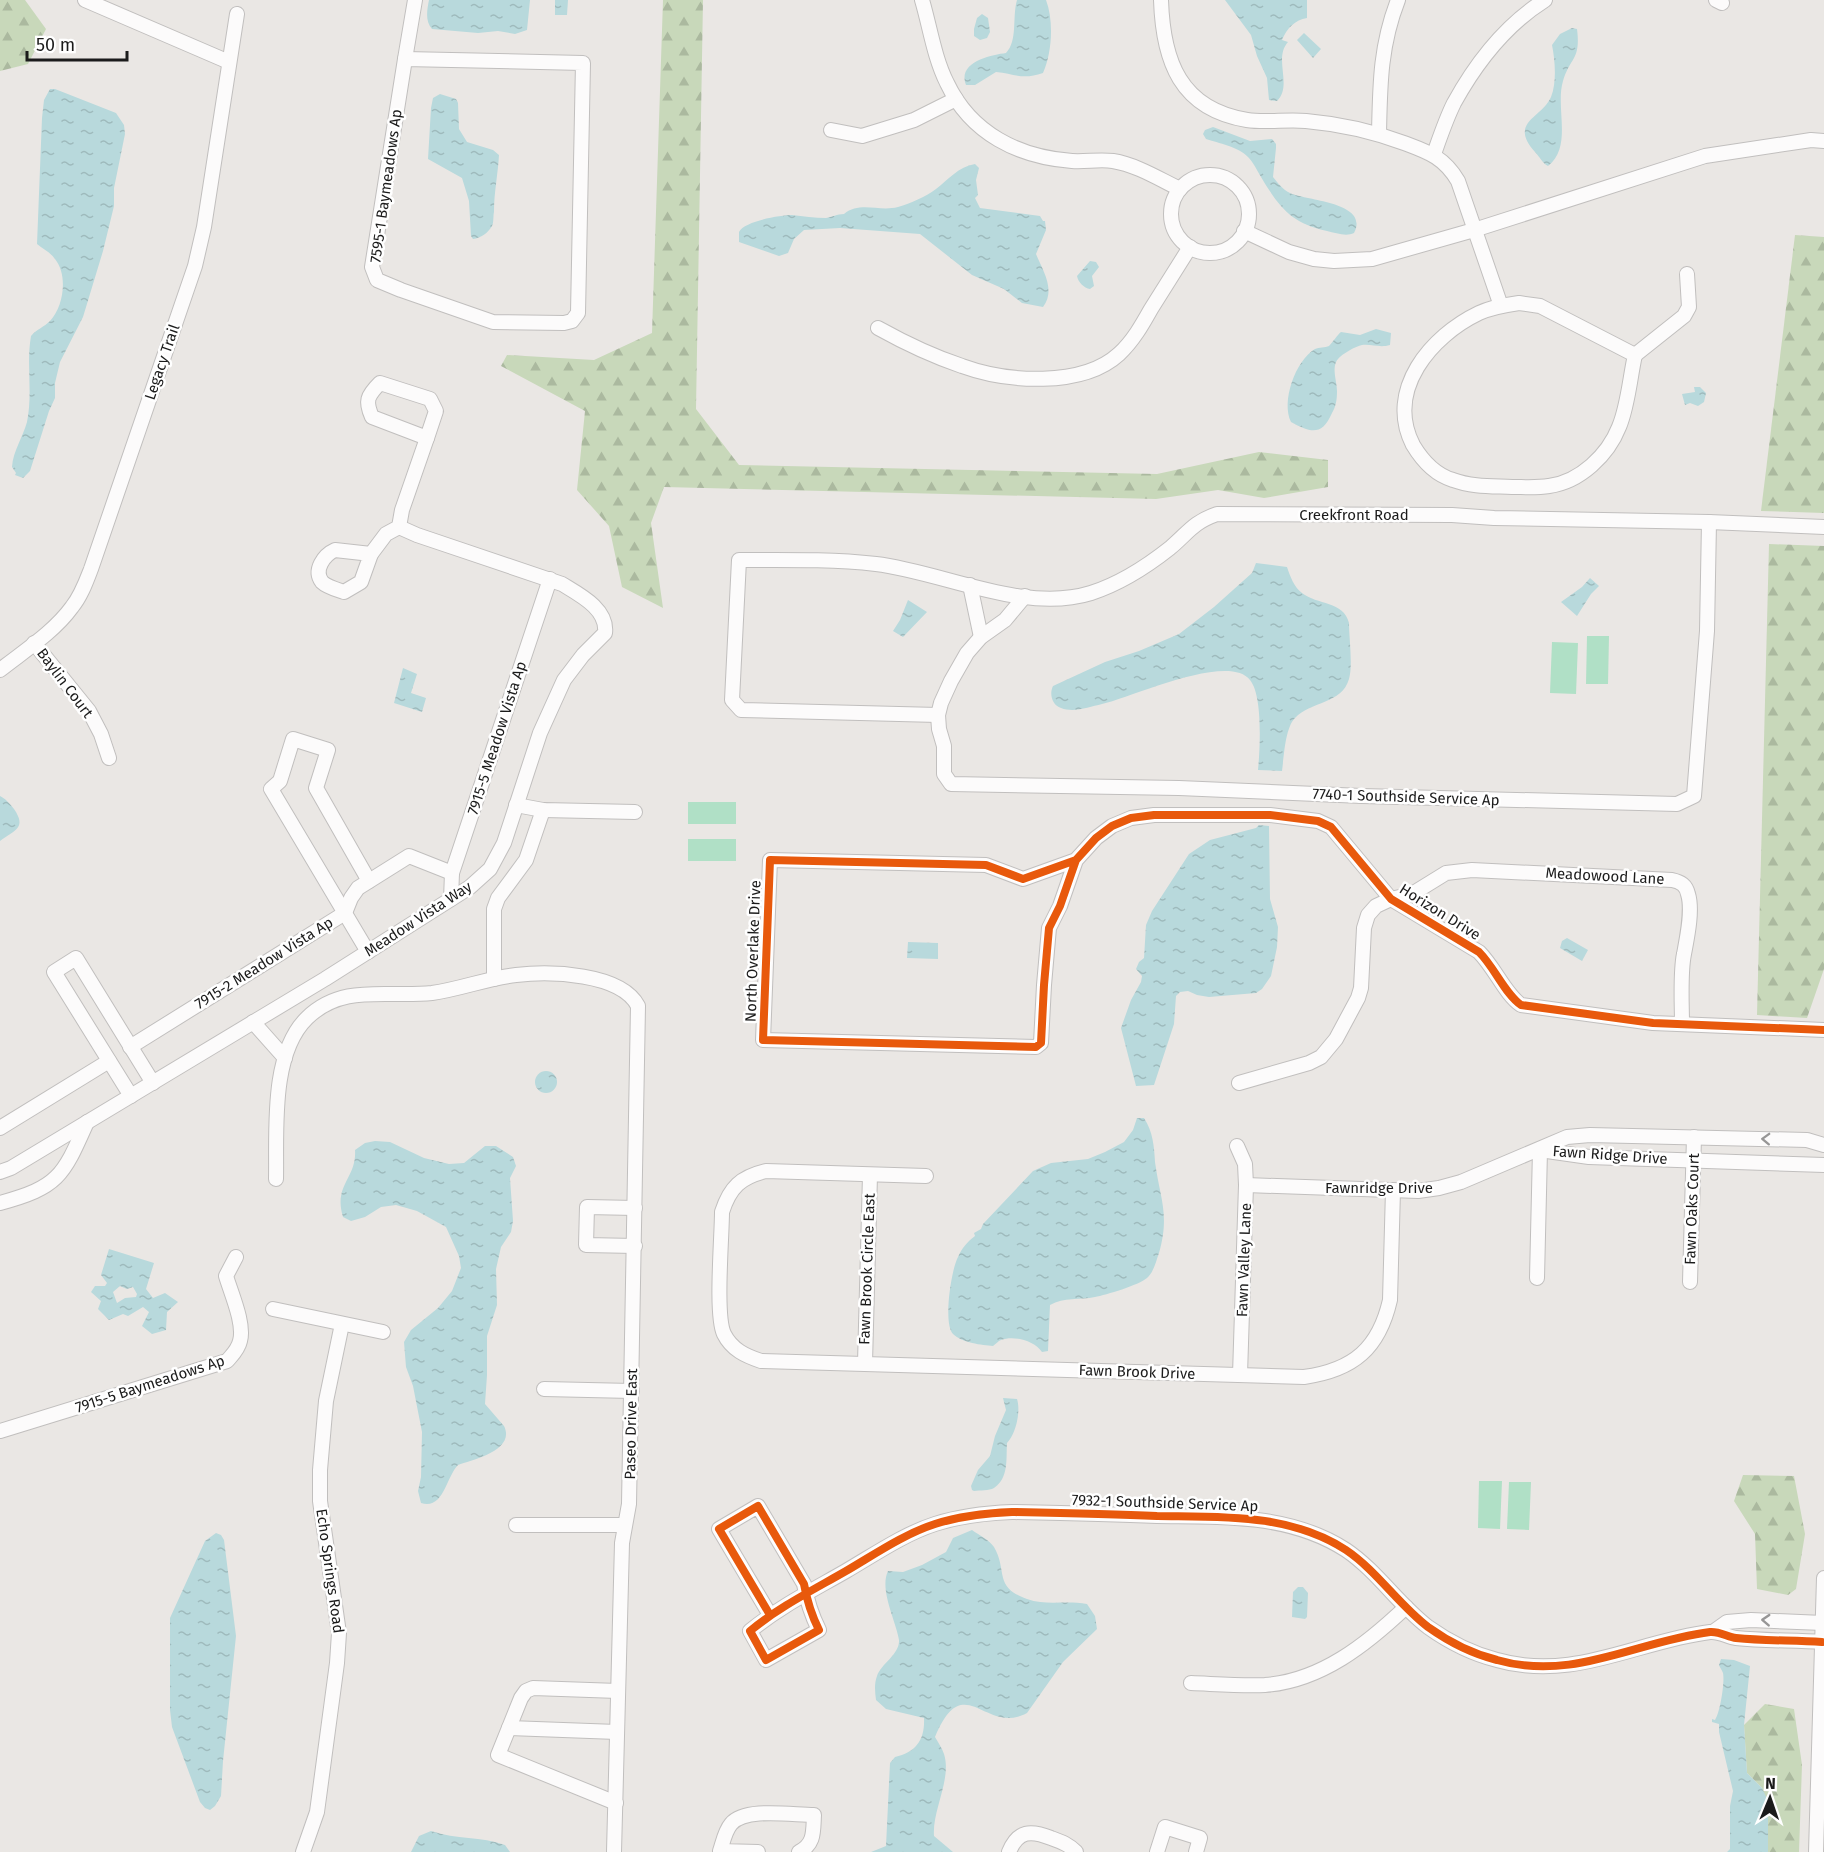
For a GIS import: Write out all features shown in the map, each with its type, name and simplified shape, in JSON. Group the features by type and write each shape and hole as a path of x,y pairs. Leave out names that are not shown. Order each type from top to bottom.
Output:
{"street":[{"path":"85,0 229,62"},
{"path":"405,59 415,0"},
{"path":"922,0 939,64 956,99 984,131 1007,146 1026,153 1052,159 1122,163 1180,189"},
{"path":"1161,0 1167,52 1175,72 1194,98 1209,109 1249,120 1304,120 1351,126 1434,154 1452,171 1458,181 1501,306"},
{"path":"1379,134 1381,67 1384,46 1398,0"},
{"path":"1434,154 1453,105 1470,76 1508,30 1524,5 1545,0"},
{"name":"Legacy Trail","path":"0,670 72,608 83,590 195,266 204,227 237,14"},
{"name":"7595-1 Baymeadows Ap","path":"405,59 583,63 578,313 572,321 564,323 493,322 401,291 377,280 372,267 405,59"},
{"path":"831,130 862,136 914,120 956,99"},
{"path":"1244,231 1289,252 1314,259 1334,261 1380,258 1705,156 1811,140 1824,141"},
{"path":"1207,175 1220,176 1241,190 1247,202 1249,214 1244,231 1230,247 1218,252 1206,252 1190,247 1182,242 1171,219 1171,206 1176,194 1195,178 1207,175"},
{"path":"878,328 910,346 963,367 1000,376 1067,378 1086,373 1111,360 1132,339 1190,247"},
{"path":"1635,355 1540,306 1519,303 1480,313 1442,337 1424,357 1408,385 1404,412 1410,439 1424,460 1438,473 1453,480 1475,485 1529,487 1550,486 1576,477 1610,446 1620,425 1635,355 1684,316 1689,307 1687,274"},
{"path":"371,554 386,534 399,527 402,510 428,438 435,411 430,399 380,383 370,393 367,406 372,417 428,438"},
{"name":"Creekfront Road","path":"938,715 741,710 732,700 739,560 826,560 878,564 1025,596 1053,599 1077,596 1106,587 1139,570 1176,543 1194,524 1217,514 1452,515 1484,518 1709,522"},
{"path":"1709,522 1824,527"},
{"name":"7740-1 Southside Service Ap","path":"938,715 944,746 944,774 951,784 1179,788 1374,797 1677,804 1694,796 1707,631 1709,522"},
{"name":"Meadow Vista Way","path":"0,1172 11,1168 325,979 471,887 489,869 504,843 540,733 564,680 583,655 605,633 604,620 601,613 579,594 550,579 417,536 399,527"},
{"name":"7915-5 Meadow Vista Ap","path":"451,899 452,873 550,579"},
{"path":"970,585 981,637"},
{"path":"938,715 941,703 960,664 981,637 1005,620 1025,596"},
{"name":"Baylin Court","path":"34,643 89,711 101,734 109,758"},
{"path":"368,952 271,789 280,781 293,739 328,750 316,788 369,881"},
{"path":"516,805 543,810 635,812"},
{"path":"276,1179 278,1086 285,1058 299,1027 308,1017 334,999 364,994 433,993 494,979 494,909 498,898 526,860 543,810"},
{"name":"Horizon Drive","path":"1076,860 1096,838 1112,826 1131,818 1154,815 1270,815 1318,821 1331,827 1391,899 1479,952 1490,963 1512,998 1521,1005 1653,1023 1824,1030"},
{"name":"7915-2 Meadow Vista Ap","path":"130,1047 345,913 358,888 409,856 452,873"},
{"name":"North Overlake Drive","path":"770,860 986,864 1023,879 1076,860 1060,906 1049,928 1041,1042 1036,1047 763,1040 770,860"},
{"name":"Meadowood Lane","path":"1391,899 1412,894 1446,873 1472,870 1628,877 1680,882 1686,887 1689,897 1687,943 1683,955 1682,1024"},
{"path":"1239,1083 1309,1063 1321,1057 1336,1039 1359,998 1364,928 1368,915 1376,906 1391,899"},
{"path":"131,1096 54,972 76,958 153,1083"},
{"name":"Paseo Drive East","path":"494,979 516,975 563,974 604,982 623,989 633,997 638,1006 629,1504 622,1542 614,1852"},
{"path":"325,979 334,999"},
{"path":"253,1022 285,1058"},
{"path":"0,1128 109,1061"},
{"path":"0,1203 30,1195 44,1188 60,1174 70,1162 87,1122"},
{"name":"Fawn Ridge Drive","path":"1540,1150 1567,1137 1590,1135 1807,1140 1824,1145"},
{"name":"Fawn Oaks Court","path":"1690,1282 1694,1137"},
{"name":"Fawn Valley Lane","path":"1237,1146 1245,1164 1246,1185 1240,1375"},
{"path":"1537,1278 1540,1150"},
{"name":"Fawn Ridge Drive","path":"1540,1150 1589,1157 1824,1165"},
{"name":"Fawnridge Drive","path":"1246,1185 1418,1191 1461,1182 1540,1150"},
{"name":"Fawn Brook Drive","path":"870,1174 766,1171 754,1174 736,1184 727,1197 722,1212 720,1310 724,1334 736,1350 762,1361 1304,1377 1323,1374 1340,1369 1356,1359 1370,1347 1380,1331 1390,1300 1393,1190"},
{"path":"870,1174 926,1176"},
{"name":"Fawn Brook Circle East","path":"865,1363 870,1174"},
{"path":"635,1208 587,1207 586,1245 635,1246"},
{"name":"7915-5 Baymeadows Ap","path":"0,1431 227,1361 236,1352 242,1329 226,1276 236,1257"},
{"path":"273,1309 383,1332"},
{"name":"Echo Springs Road","path":"303,1852 317,1812 338,1663 339,1633 320,1501 320,1470 326,1401 342,1324"},
{"path":"544,1389 632,1391"},
{"path":"770,1615 719,1529 758,1506 804,1584 806,1594"},
{"name":"7932-1 Southside Service Ap","path":"806,1594 808,1608 819,1630 766,1660 750,1631 770,1615 806,1594 920,1529 957,1518 1012,1512 1238,1518 1286,1524 1307,1531 1345,1550 1365,1564 1427,1626 1449,1640 1498,1661 1547,1667 1581,1664 1673,1639 1713,1632 1735,1638 1822,1642"},
{"path":"516,1525 624,1526"},
{"path":"1816,1852 1824,1578"},
{"path":"1191,1683 1266,1685 1318,1672 1363,1645 1406,1607"},
{"path":"1713,1632 1727,1622 1751,1620 1823,1623"},
{"path":"616,1803 498,1755 526,1691 533,1688 618,1691"},
{"path":"509,1728 617,1732"},
{"path":"758,1852 720,1851 728,1827 735,1819 753,1814 814,1815 812,1840 807,1848 799,1852"},
{"path":"1157,1852 1165,1827 1200,1838 1196,1852"},
{"path":"1009,1852 1013,1841 1022,1834 1030,1833 1069,1844 1076,1852"}],"green space":[{"path":"0,0 25,0 46,29 28,64 0,71"},
{"path":"663,0 703,0 696,409 739,465 1157,474 1259,452 1328,460 1328,487 1264,498 1218,490 1156,499 664,487 651,523 663,608 622,587 609,526 577,490 585,411 501,366 507,355 594,360 652,333"},
{"path":"1795,235 1824,237 1824,513 1761,511"},
{"path":"1769,544 1824,546 1824,969 1807,1018 1757,1015"},
{"path":"1587,636 1609,636 1608,684 1586,684"},
{"path":"1552,642 1578,643 1576,694 1550,693"},
{"path":"688,802 736,802 736,824 688,824"},
{"path":"688,839 736,839 736,861 688,861"},
{"path":"1743,1475 1794,1476 1805,1534 1796,1589 1788,1595 1757,1589 1755,1534 1734,1501"},
{"path":"1479,1481 1502,1481 1500,1529 1478,1528"},
{"path":"1509,1482 1531,1482 1529,1530 1507,1529"},
{"path":"1765,1704 1794,1709 1802,1765 1799,1852 1768,1852 1762,1788 1747,1773 1744,1725"}],"water":[{"path":"429,0 530,0 527,30 515,34 498,31 478,33 432,29 427,19"},
{"path":"555,0 568,0 567,15 555,15"},
{"path":"1017,0 1046,0 1049,8 1051,37 1043,73 1024,76 996,72 975,85 966,85 966,71 971,65 984,58 1006,53 1010,48"},
{"path":"1225,0 1307,0 1307,18 1292,25 1282,40 1288,42 1282,56 1283,87 1277,101 1269,100 1267,78 1251,35"},
{"path":"982,14 988,18 990,32 987,38 980,40 974,36 974,29 977,18"},
{"path":"1572,28 1577,29 1578,39 1576,53 1566,73 1561,92 1562,137 1560,148 1548,166 1528,142 1525,134 1526,127 1547,104 1553,91 1555,64 1552,45 1560,34"},
{"path":"1304,33 1321,49 1313,58 1297,40"},
{"path":"50,89 116,113 124,125 125,134 114,188 114,206 103,251 83,317 60,362 55,383 55,398 30,471 23,478 15,475 12,467 29,411 31,336 55,315 63,290 62,273 59,266 51,254 37,244 42,118 44,100"},
{"path":"440,94 456,99 459,129 467,142 493,150 499,155 493,224 486,233 473,239 469,201 462,178 428,159 431,108 433,98"},
{"path":"1213,127 1250,141 1272,139 1276,144 1273,177 1278,184 1298,196 1334,204 1345,209 1353,215 1357,223 1354,233 1344,235 1315,228 1287,212 1274,197 1250,159 1228,146 1206,139 1203,134 1205,130"},
{"path":"975,164 979,168 976,180 978,195 975,198 980,208 1040,216 1045,221 1046,230 1036,254 1048,287 1047,301 1043,307 1022,303 1004,289 972,275 920,234 840,228 804,230 794,239 788,253 779,256 739,242 739,232 742,228 772,217 792,215 826,218 857,208 891,208 903,205 927,195 959,171"},
{"path":"1090,261 1096,262 1099,267 1092,276 1094,286 1090,289 1082,284 1077,276"},
{"path":"1376,329 1391,333 1390,345 1359,346 1338,359 1335,370 1336,403 1324,426 1310,430 1291,422 1288,414 1289,393 1296,372 1308,355 1315,349 1329,346 1341,332 1360,335"},
{"path":"1694,387 1700,387 1706,393 1704,402 1698,406 1690,403 1685,405 1682,394 1695,392"},
{"path":"1256,563 1287,567 1299,591 1308,597 1336,607 1342,611 1349,623 1351,667 1349,679 1340,693 1309,708 1295,718 1287,735 1282,771 1258,770 1260,723 1257,698 1250,680 1239,673 1222,671 1202,673 1081,709 1071,710 1058,707 1053,702 1051,692 1053,686 1105,662 1179,634 1252,573"},
{"path":"1590,578 1599,586 1577,616 1561,602 1582,587"},
{"path":"908,600 927,612 903,637 893,631"},
{"path":"403,668 417,674 411,693 426,698 422,712 394,703"},
{"path":"0,796 18,815 19,825 0,841"},
{"path":"1259,825 1269,826 1270,899 1278,927 1277,947 1271,976 1262,989 1256,993 1209,997 1188,991 1180,992 1176,996 1174,1024 1154,1085 1136,1086 1121,1028 1131,1000 1141,982 1142,976 1136,969 1144,958 1146,925 1152,911 1189,854 1210,840 1256,828"},
{"path":"1567,938 1588,950 1582,961 1560,948 1562,941"},
{"path":"908,942 938,943 938,959 907,958"},
{"path":"546,1071 556,1078 557,1082 550,1092 546,1093 536,1086 535,1082 542,1072"},
{"path":"1137,1118 1144,1118 1151,1134 1164,1217 1159,1253 1149,1276 1137,1284 1114,1292 1050,1305 1048,1351 1042,1352 1029,1342 1018,1339 1001,1340 993,1346 967,1341 953,1334 948,1309 953,1273 960,1254 965,1245 975,1236 974,1233 981,1229 983,1224 1033,1171 1051,1163 1088,1159 1105,1152 1124,1142 1133,1130"},
{"path":"390,1142 424,1158 449,1164 464,1163 485,1146 496,1146 513,1157 516,1166 510,1178 513,1221 511,1232 501,1247 496,1269 497,1305 487,1336 485,1404 504,1426 506,1434 504,1442 491,1453 458,1465 440,1497 429,1504 421,1503 418,1491 421,1477 422,1432 413,1386 406,1367 404,1342 411,1330 438,1308 452,1291 461,1268 459,1256 446,1227 417,1211 396,1205 381,1207 365,1217 351,1221 343,1217 341,1197 353,1168 355,1150 365,1143"},
{"path":"109,1249 154,1263 146,1289 153,1298 165,1293 178,1302 167,1312 166,1330 152,1334 142,1326 149,1312 143,1307 128,1316 123,1314 109,1320 98,1309 101,1301 91,1292 95,1286 105,1286 107,1283 101,1275","holes":["120,1286 127,1289 133,1287 137,1294 136,1297 125,1298 117,1303 113,1292"]},
{"path":"1003,1398 1017,1399 1018,1410 1015,1428 1007,1443 1004,1474 994,1488 974,1491 971,1486 978,1470 990,1456 995,1436 1006,1410"},
{"path":"972,1530 994,1547 1005,1584 1009,1589 1034,1601 1087,1604 1095,1616 1097,1629 1063,1662 1027,1713 1012,1718 999,1717 966,1705 956,1707 946,1717 935,1737 943,1752 946,1774 934,1826 934,1836 953,1852 871,1852 886,1846 890,1763 895,1757 909,1752 918,1744 924,1726 924,1718 886,1709 876,1700 877,1676 899,1645 885,1587 888,1571 903,1572 922,1565 946,1552 953,1538"},
{"path":"216,1533 224,1540 236,1636 221,1796 210,1810 200,1802 172,1727 170,1618 205,1541"},
{"path":"1298,1587 1303,1587 1308,1593 1305,1619 1292,1617 1293,1592"},
{"path":"1721,1659 1734,1660 1750,1666 1744,1725 1747,1773 1762,1788 1768,1801 1768,1852 1727,1852 1730,1849 1730,1806 1733,1791 1719,1724 1712,1722 1712,1719 1715,1720 1717,1716 1723,1690 1723,1673 1719,1665"},
{"path":"431,1831 496,1842 505,1845 510,1852 411,1852 419,1836"}],"cycle path":[{"path":"1076,860 1023,879 986,865 770,860 763,1040 1036,1047 1041,1043 1049,928 1060,906 1076,860 1096,838 1112,826 1131,818 1154,815 1270,815 1318,821 1331,827 1391,899 1479,952 1521,1005 1653,1023 1824,1030"},
{"path":"770,1615 719,1529 758,1506 804,1584 805,1590 806,1596 819,1630 766,1660 750,1631 796,1599 809,1592 846,1571 890,1545 923,1528 944,1521 983,1514 1012,1512 1230,1517 1278,1523 1324,1538 1357,1558 1428,1627 1461,1647 1497,1660 1525,1665 1552,1666 1579,1663 1710,1632 1758,1640 1822,1642"}]}
